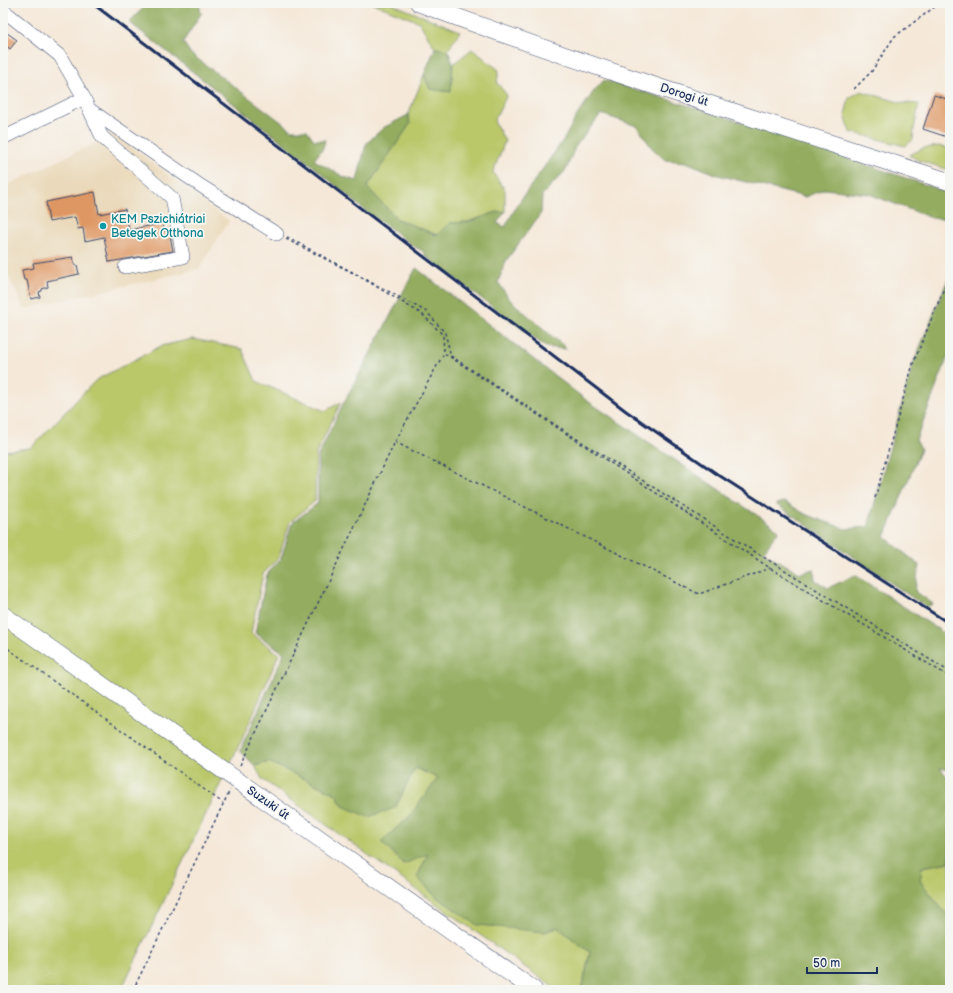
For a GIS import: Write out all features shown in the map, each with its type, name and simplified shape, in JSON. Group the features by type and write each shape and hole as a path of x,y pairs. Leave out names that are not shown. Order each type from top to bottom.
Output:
{"main road":[{"name":"Dorogi út","path":"419,3 606,70 950,182"},
{"name":"Suzuki út","path":"3,615 534,990"}],"street":[{"path":"3,10 60,56 87,104 102,137 172,198 183,257 125,267"},
{"path":"3,138 87,104"},
{"path":"87,104 201,186 280,235"}],"path":[{"path":"854,89 872,71 894,37 940,3"},
{"path":"235,779 395,442 444,353 443,334 422,314 357,275 280,235"},
{"path":"280,235 355,272 427,312 445,333 451,356 574,437 749,548 950,672"},
{"path":"875,498 913,364 950,274"},
{"path":"444,353 770,568 950,677"},
{"path":"395,442 699,594 770,568"},
{"path":"3,645 223,803 133,990"}],"shaded area":[{"path":"114,134 229,221 199,269 24,309 3,265 3,187"}],"green space":[{"path":"199,3 201,14 183,42 191,54 292,130 307,130 314,140 325,140 323,148 314,160 344,177 357,181 366,144 383,128 408,115 410,124 367,187 397,219 437,235 449,223 468,222 497,212 505,212 497,223 505,227 517,205 564,139 576,117 594,91 604,80 720,115 950,193 950,219 932,218 869,194 824,189 805,197 718,175 686,162 665,160 651,147 637,126 601,114 575,147 566,170 542,195 541,213 506,261 498,282 510,300 567,349 546,347 425,256 423,251 376,220 313,166 129,22 147,4"},
{"path":"372,3 390,3 460,31 448,50 435,48 419,22"},
{"path":"435,48 448,50 453,64 451,92 430,89 424,75"},
{"path":"472,49 499,70 497,83 507,95 494,121 505,141 493,172 505,190 505,212 497,212 468,222 449,223 437,235 397,219 367,187 410,124 408,115 424,75 430,89 450,92 453,64"},
{"path":"861,91 902,103 919,104 913,140 905,146 850,132 845,115 849,98"},
{"path":"939,146 950,149 950,170 920,161 909,155 924,148"},
{"path":"416,268 586,400 779,530 763,552 800,573 814,569 815,580 828,588 855,575 950,637 950,770 940,768 950,780 950,855 949,862 922,867 920,881 950,919 950,990 582,990 590,952 557,927 545,932 477,925 435,896 417,877 428,854 404,864 381,842 410,816 438,778 415,768 395,808 368,817 343,806 336,794 269,762 255,766 240,751 284,653 255,633 267,574 281,559 292,523 318,503 318,456 342,406"},
{"path":"950,274 950,351 916,440 921,449 885,537 919,565 915,591 933,604 926,607 776,504 785,502 805,514 845,529 868,527 913,364"},
{"path":"193,339 242,349 256,381 325,411 341,402 316,454 315,501 290,522 279,557 263,574 251,633 279,654 244,735 121,990 3,990 3,451 31,448 96,380 161,346"},
{"path":"269,762 336,794 343,806 395,808 415,768 438,778 410,816 381,842 428,854 545,932 557,927 590,952 582,990 557,990 262,779 255,766"},
{"path":"950,855 950,919 920,881 922,867 949,862"}],"building":[{"path":"3,30 17,40 10,49 3,43"},
{"path":"934,95 950,100 950,138 923,129"},
{"name":"KEM Pszichiátriai Betegek Otthona","path":"95,192 99,214 125,209 129,230 163,223 164,231 169,230 173,251 109,262 104,237 85,241 83,228 78,229 75,217 49,222 46,202"},
{"path":"73,257 79,274 47,281 48,287 39,292 40,297 31,299 27,280 24,280 22,270 34,268 33,263"}],"waterway":[{"path":"945,990 950,981"}],"railway":[{"path":"92,3 626,411 717,474 950,624"}],"place":[{"name":"KEM Pszichiátriai Betegek Otthona","path":"103,226"}]}
